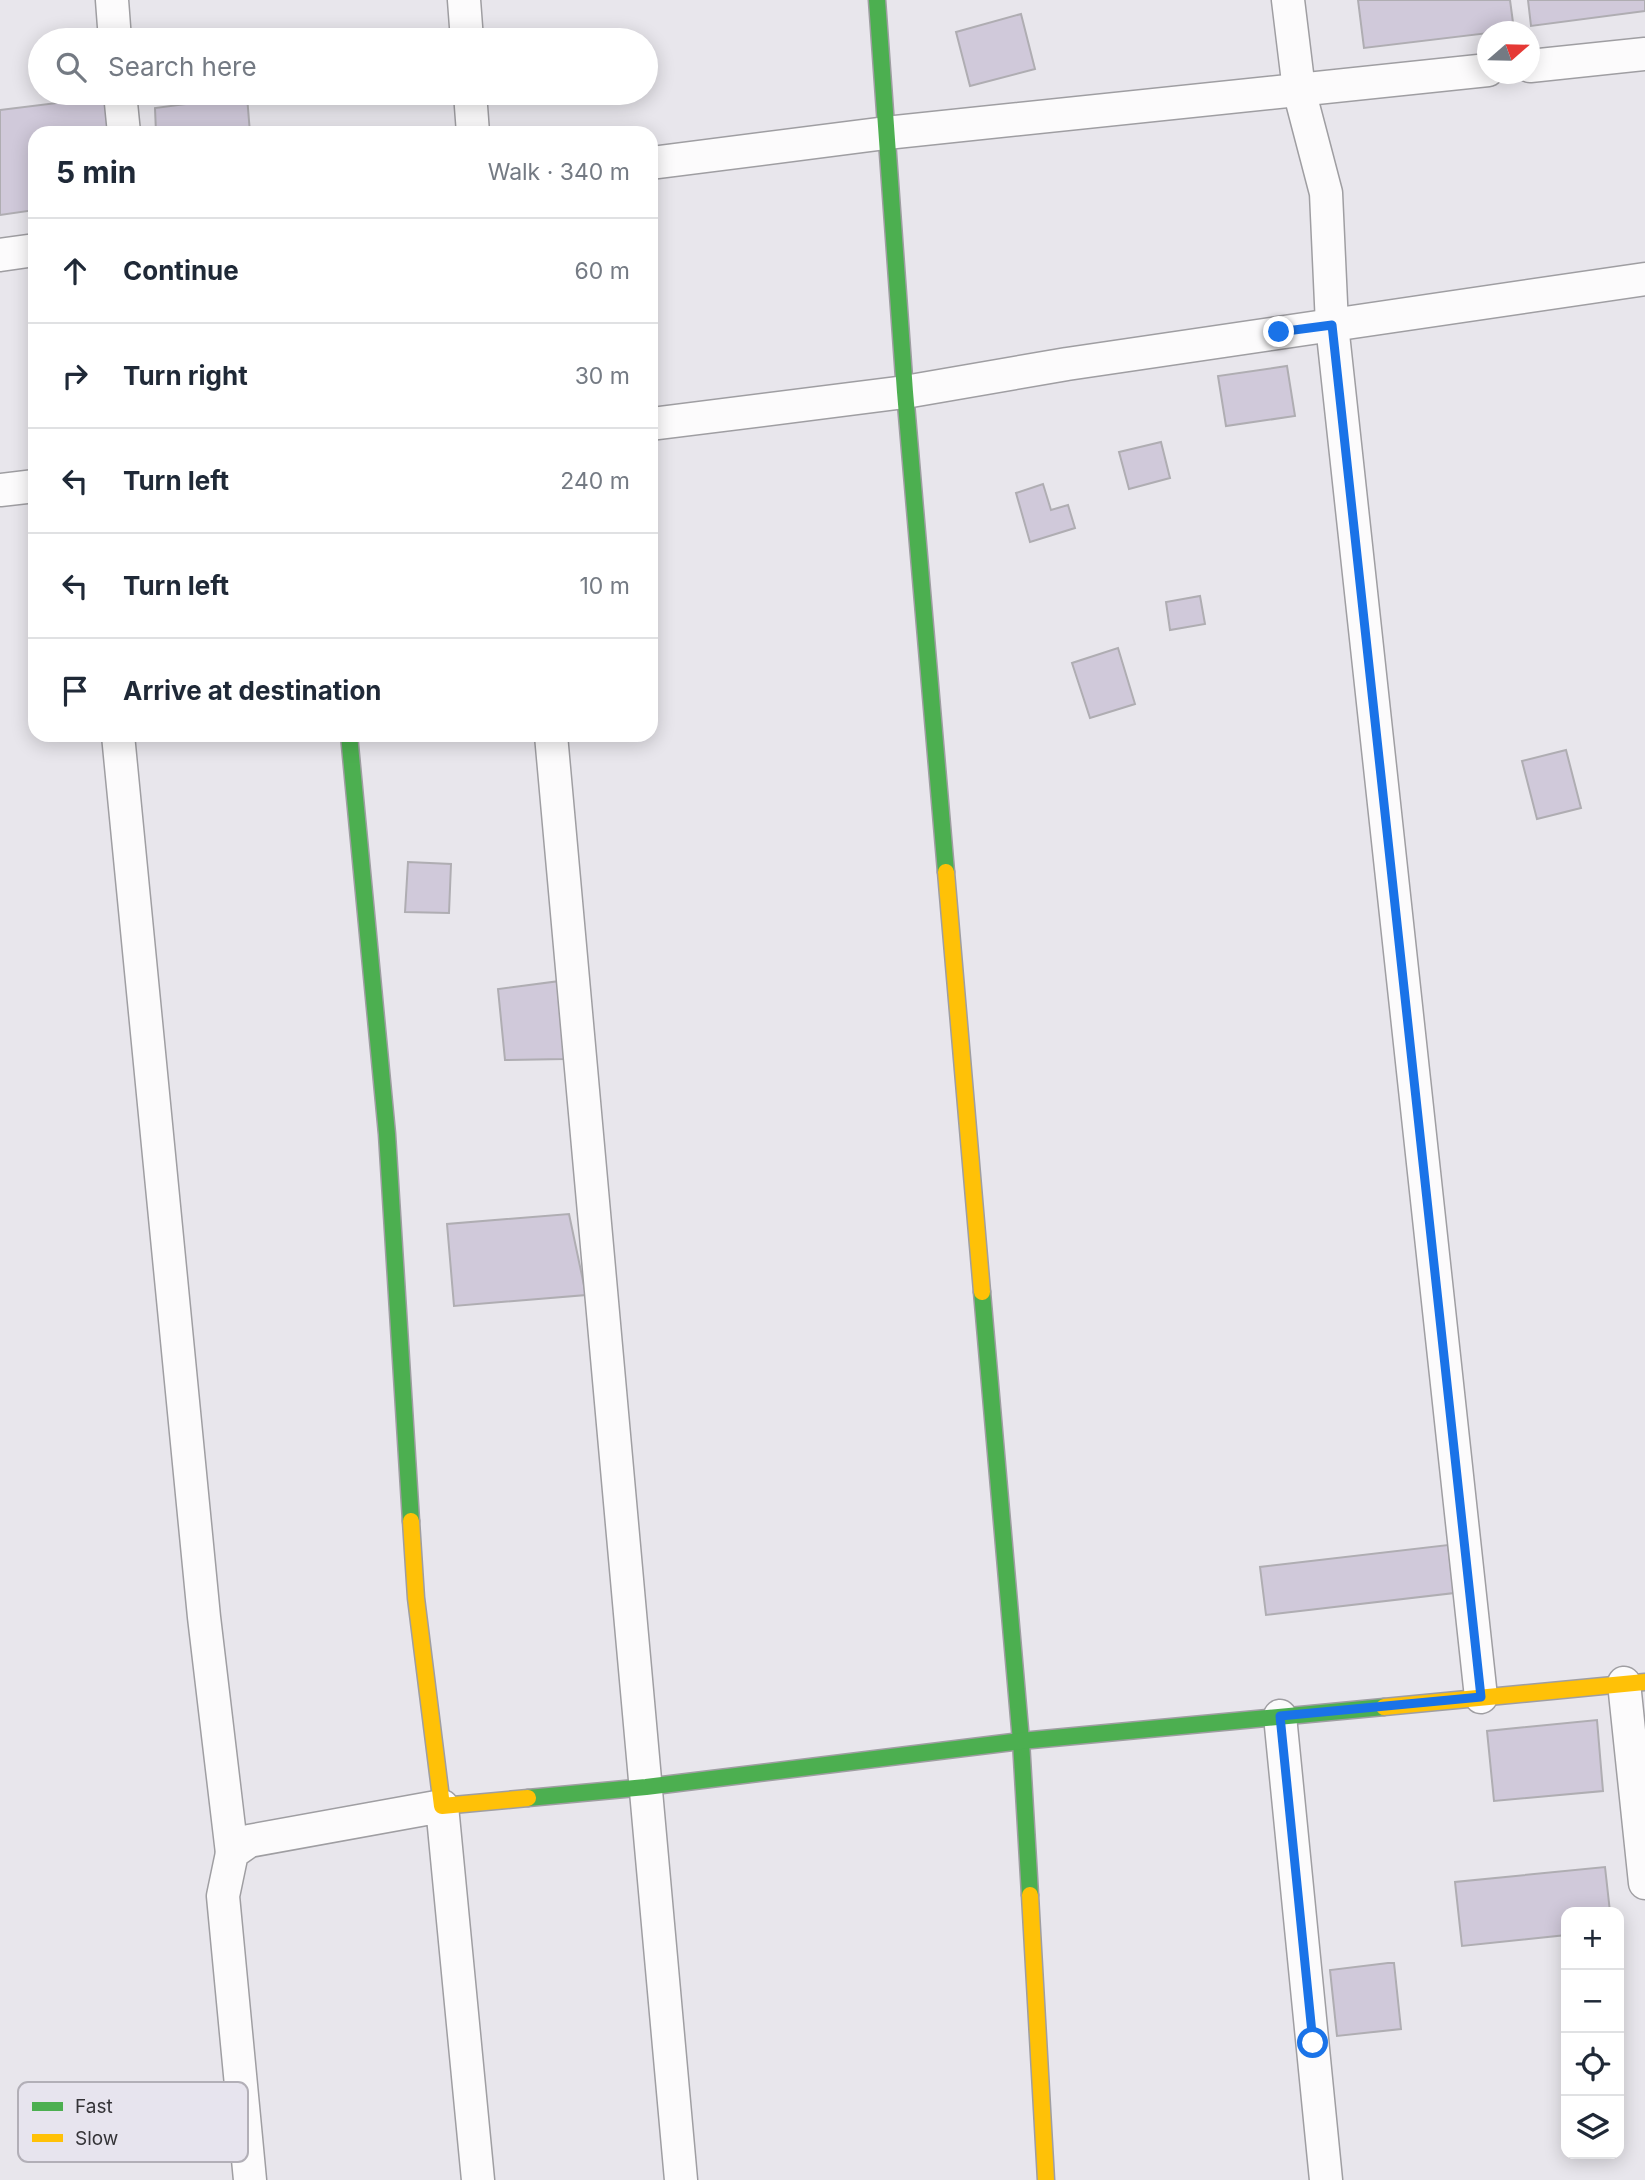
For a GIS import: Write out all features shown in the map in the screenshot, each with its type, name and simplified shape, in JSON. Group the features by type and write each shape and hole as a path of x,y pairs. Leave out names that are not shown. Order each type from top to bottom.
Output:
{"street":[{"path":"112,0 114,28"},
{"path":"464,0 466,28"},
{"path":"877,0 905,393 1021,1741 1046,2180"},
{"path":"1288,0 1299,90 1326,193 1332,325 1481,1697"},
{"path":"1540,65 1645,54"},
{"path":"658,162 886,133 1477,71"},
{"path":"121,105 123,126"},
{"path":"471,105 472,126"},
{"path":"0,255 28,251"},
{"path":"658,423 905,393 1067,364 1645,279"},
{"path":"0,490 28,487"},
{"path":"119,742 202,1603 232,1853 223,1896 241,2082"},
{"path":"350,742 387,1134 416,1598 442,1805 478,2180"},
{"path":"552,742 681,2180"},
{"path":"232,1853 249,1841 442,1805 646,1787 1021,1741 1634,1682 1645,1883"},
{"path":"1280,1716 1326,2180"},
{"path":"248,2159 250,2180"}],"building":[{"path":"1358,0 1510,0 1513,21 1477,21 1477,34 1364,48"},
{"path":"1528,0 1645,0 1645,11 1540,25 1540,21 1530,21"},
{"path":"1021,14 1035,69 970,86 956,32"},
{"path":"40,105 114,105 115,126 28,126 28,211 0,215 0,110"},
{"path":"178,105 248,105 249,126 156,126 155,108"},
{"path":"1287,366 1295,416 1226,426 1218,376"},
{"path":"1161,442 1170,478 1129,489 1119,452"},
{"path":"1043,484 1051,510 1068,505 1075,528 1030,542 1016,493"},
{"path":"1200,596 1205,624 1170,630 1166,602"},
{"path":"1118,648 1135,704 1090,718 1072,663"},
{"path":"1566,750 1581,808 1537,819 1522,761"},
{"path":"408,862 451,864 449,913 405,912"},
{"path":"560,981 564,1059 505,1060 498,989"},
{"path":"569,1214 586,1295 454,1306 447,1224"},
{"path":"1448,1545 1454,1593 1266,1615 1260,1567"},
{"path":"1597,1720 1603,1791 1494,1801 1487,1731"},
{"path":"1605,1867 1609,1907 1561,1907 1561,1936 1462,1946 1455,1882"},
{"path":"1394,1963 1401,2029 1337,2036 1330,1970"}],"traffic: fast":[{"path":"877,0 905,392 946,872"},
{"path":"350,742 387,1134 411,1521"},
{"path":"982,1292 1021,1741 1030,1895"},
{"path":"528,1798 646,1787 1021,1741 1384,1707"}],"traffic: slow":[{"path":"946,872 982,1292"},
{"path":"411,1521 416,1598 442,1806 528,1798"},
{"path":"1384,1707 1645,1682"},
{"path":"1030,1895 1046,2180"}],"route":[{"path":"1279,332 1332,325 1481,1697 1280,1716 1313,2043"}]}
